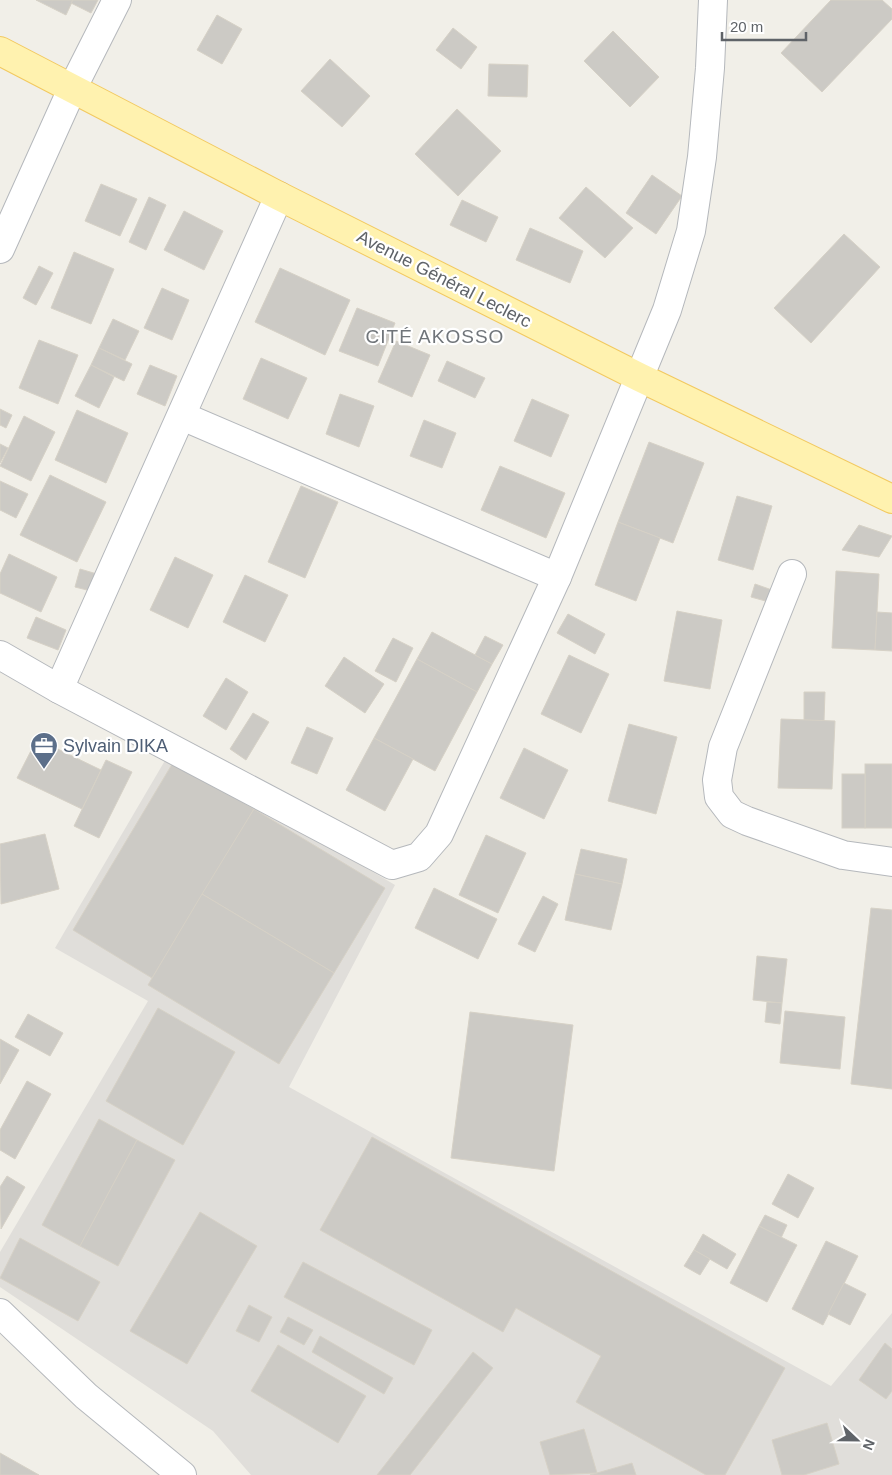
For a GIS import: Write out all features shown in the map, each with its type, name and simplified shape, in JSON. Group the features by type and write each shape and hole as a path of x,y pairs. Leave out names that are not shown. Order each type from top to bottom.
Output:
{"main road":[{"name":"Avenue Général Leclerc","path":"0,50 279,196 639,377 892,499"}],"street":[{"path":"0,249 73,87 117,0"},
{"path":"0,655 59,689 392,865 419,857 439,834 557,577 667,310 691,231 707,98 713,0"},
{"path":"59,689 279,196"},
{"path":"182,416 557,577"},
{"path":"792,574 723,747 717,780 719,797 732,814 747,822 842,855 892,862"},
{"path":"0,1313 86,1396 182,1475"}],"shaded area":[{"path":"170,752 395,885 289,1087 831,1386 892,1313 892,1475 251,1475 213,1431 0,1287 0,1252 148,1001 55,948"}],"building":[{"path":"36,0 73,0 66,15"},
{"path":"73,0 98,0 91,13 71,3"},
{"path":"831,0 882,0 892,9 892,19 822,92 781,53"},
{"path":"217,15 242,29 222,64 197,50"},
{"path":"453,28 477,47 461,69 436,50"},
{"path":"613,31 659,77 630,107 584,61"},
{"path":"330,59 370,96 342,127 301,91"},
{"path":"489,64 528,65 527,97 488,96"},
{"path":"457,109 501,151 458,196 415,154"},
{"path":"652,175 682,196 656,234 626,213"},
{"path":"101,184 137,199 120,236 85,221"},
{"path":"586,187 633,228 605,258 559,218"},
{"path":"149,197 166,205 146,250 129,242"},
{"path":"462,200 498,217 486,242 450,225"},
{"path":"184,211 223,231 204,270 164,250"},
{"path":"530,228 583,251 570,283 516,260"},
{"path":"844,234 880,267 811,343 774,308"},
{"path":"74,252 114,269 91,324 51,308"},
{"path":"39,266 53,273 36,305 23,298"},
{"path":"280,268 350,300 325,355 255,322"},
{"path":"162,288 189,300 172,340 144,328"},
{"path":"357,308 395,323 378,366 339,351"},
{"path":"113,319 139,331 125,360 99,348"},
{"path":"39,340 78,355 58,404 19,388"},
{"path":"396,341 430,355 412,397 378,382"},
{"path":"99,348 132,364 124,381 91,365"},
{"path":"261,358 307,378 288,419 243,399"},
{"path":"447,361 485,378 475,398 438,381"},
{"path":"91,365 114,377 99,408 75,396"},
{"path":"150,365 177,376 165,406 137,394"},
{"path":"340,394 374,406 359,447 326,434"},
{"path":"532,399 569,415 551,457 514,441"},
{"path":"0,409 12,415 6,428 0,425"},
{"path":"77,410 128,433 106,483 55,460"},
{"path":"24,416 55,432 31,481 0,466"},
{"path":"424,420 456,433 442,468 410,456"},
{"path":"649,442 704,463 673,543 618,522"},
{"path":"0,444 8,448 0,463"},
{"path":"500,466 565,493 546,538 481,510"},
{"path":"50,475 106,502 77,562 20,535"},
{"path":"0,481 28,494 16,518 0,510"},
{"path":"301,486 338,502 305,578 268,562"},
{"path":"737,496 772,506 753,570 718,560"},
{"path":"618,522 660,538 636,601 595,585"},
{"path":"859,525 892,536 879,557 842,550"},
{"path":"9,554 57,577 41,612 0,593 0,574"},
{"path":"175,557 213,575 188,628 150,610"},
{"path":"80,569 97,574 91,591 75,587"},
{"path":"836,571 879,574 875,650 832,648"},
{"path":"245,575 288,595 265,642 223,622"},
{"path":"755,584 772,590 769,602 751,597"},
{"path":"677,611 722,620 710,689 664,681"},
{"path":"877,612 892,613 892,651 875,650"},
{"path":"568,614 605,634 595,654 557,633"},
{"path":"36,617 66,630 58,650 27,638"},
{"path":"432,632 492,664 477,692 417,659"},
{"path":"485,636 503,645 492,664 475,655"},
{"path":"393,638 413,648 396,682 375,671"},
{"path":"569,655 609,674 581,733 541,714"},
{"path":"344,657 384,684 365,713 325,686"},
{"path":"417,659 477,692 435,771 374,738"},
{"path":"226,678 248,692 226,730 203,716"},
{"path":"804,692 825,692 824,721 804,720"},
{"path":"253,713 269,722 246,760 230,749"},
{"path":"781,719 835,721 832,789 778,788"},
{"path":"629,724 677,737 656,814 608,801"},
{"path":"307,727 333,738 317,774 291,763"},
{"path":"374,738 413,759 385,811 346,790"},
{"path":"37,739 101,770 82,809 17,778"},
{"path":"524,748 568,770 544,819 500,798"},
{"path":"106,760 132,772 99,838 74,826"},
{"path":"174,761 254,809 152,978 73,930"},
{"path":"865,764 892,764 892,828 865,828"},
{"path":"842,774 865,774 865,828 842,828"},
{"path":"254,809 385,888 334,973 202,894"},
{"path":"45,834 59,889 1,904 0,844"},
{"path":"486,835 526,853 498,913 459,895"},
{"path":"581,849 627,859 622,884 575,874"},
{"path":"575,874 622,884 611,930 565,920"},
{"path":"434,888 497,919 478,959 415,928"},
{"path":"202,894 334,973 279,1064 148,985"},
{"path":"543,896 558,904 535,952 518,944"},
{"path":"871,908 892,910 892,1089 851,1084"},
{"path":"757,956 787,959 782,1003 753,1000"},
{"path":"767,1002 782,1003 780,1024 765,1022"},
{"path":"158,1008 235,1052 183,1145 106,1101"},
{"path":"785,1011 845,1017 840,1069 780,1063"},
{"path":"470,1012 573,1025 554,1171 451,1158"},
{"path":"28,1014 63,1033 50,1056 15,1037"},
{"path":"0,1039 19,1050 0,1084"},
{"path":"27,1081 51,1094 15,1159 0,1150 0,1130"},
{"path":"99,1119 137,1140 80,1246 42,1225"},
{"path":"372,1137 785,1368 725,1475 706,1475 576,1402 601,1356 516,1308 503,1332 320,1230"},
{"path":"137,1140 175,1160 118,1266 80,1246"},
{"path":"788,1174 814,1188 798,1218 772,1204"},
{"path":"7,1176 25,1187 1,1229 0,1187"},
{"path":"200,1212 257,1246 187,1364 130,1331"},
{"path":"765,1215 787,1225 781,1238 759,1226"},
{"path":"759,1226 797,1245 767,1302 730,1283"},
{"path":"703,1234 736,1254 727,1269 694,1250"},
{"path":"20,1238 100,1282 78,1321 0,1278"},
{"path":"826,1241 858,1256 823,1325 792,1309"},
{"path":"694,1250 710,1259 700,1275 684,1266"},
{"path":"303,1262 432,1330 414,1365 284,1297"},
{"path":"844,1283 866,1294 850,1325 828,1314"},
{"path":"249,1305 272,1317 259,1342 236,1331"},
{"path":"288,1317 313,1330 304,1345 280,1332"},
{"path":"320,1336 393,1378 384,1394 312,1352"},
{"path":"885,1343 892,1349 892,1391 886,1399 859,1380"},
{"path":"278,1345 366,1396 338,1443 251,1391"},
{"path":"473,1352 493,1368 410,1475 377,1475"},
{"path":"827,1423 839,1464 804,1475 782,1475 772,1440"},
{"path":"584,1429 597,1473 550,1475 540,1442"},
{"path":"0,1453 39,1475 0,1475"},
{"path":"632,1463 636,1475 590,1475"}],"place":[{"name":"Sylvain DIKA","path":"44,770"}],"district":[{"name":"CITÉ AKOSSO","path":"435,336"}]}
